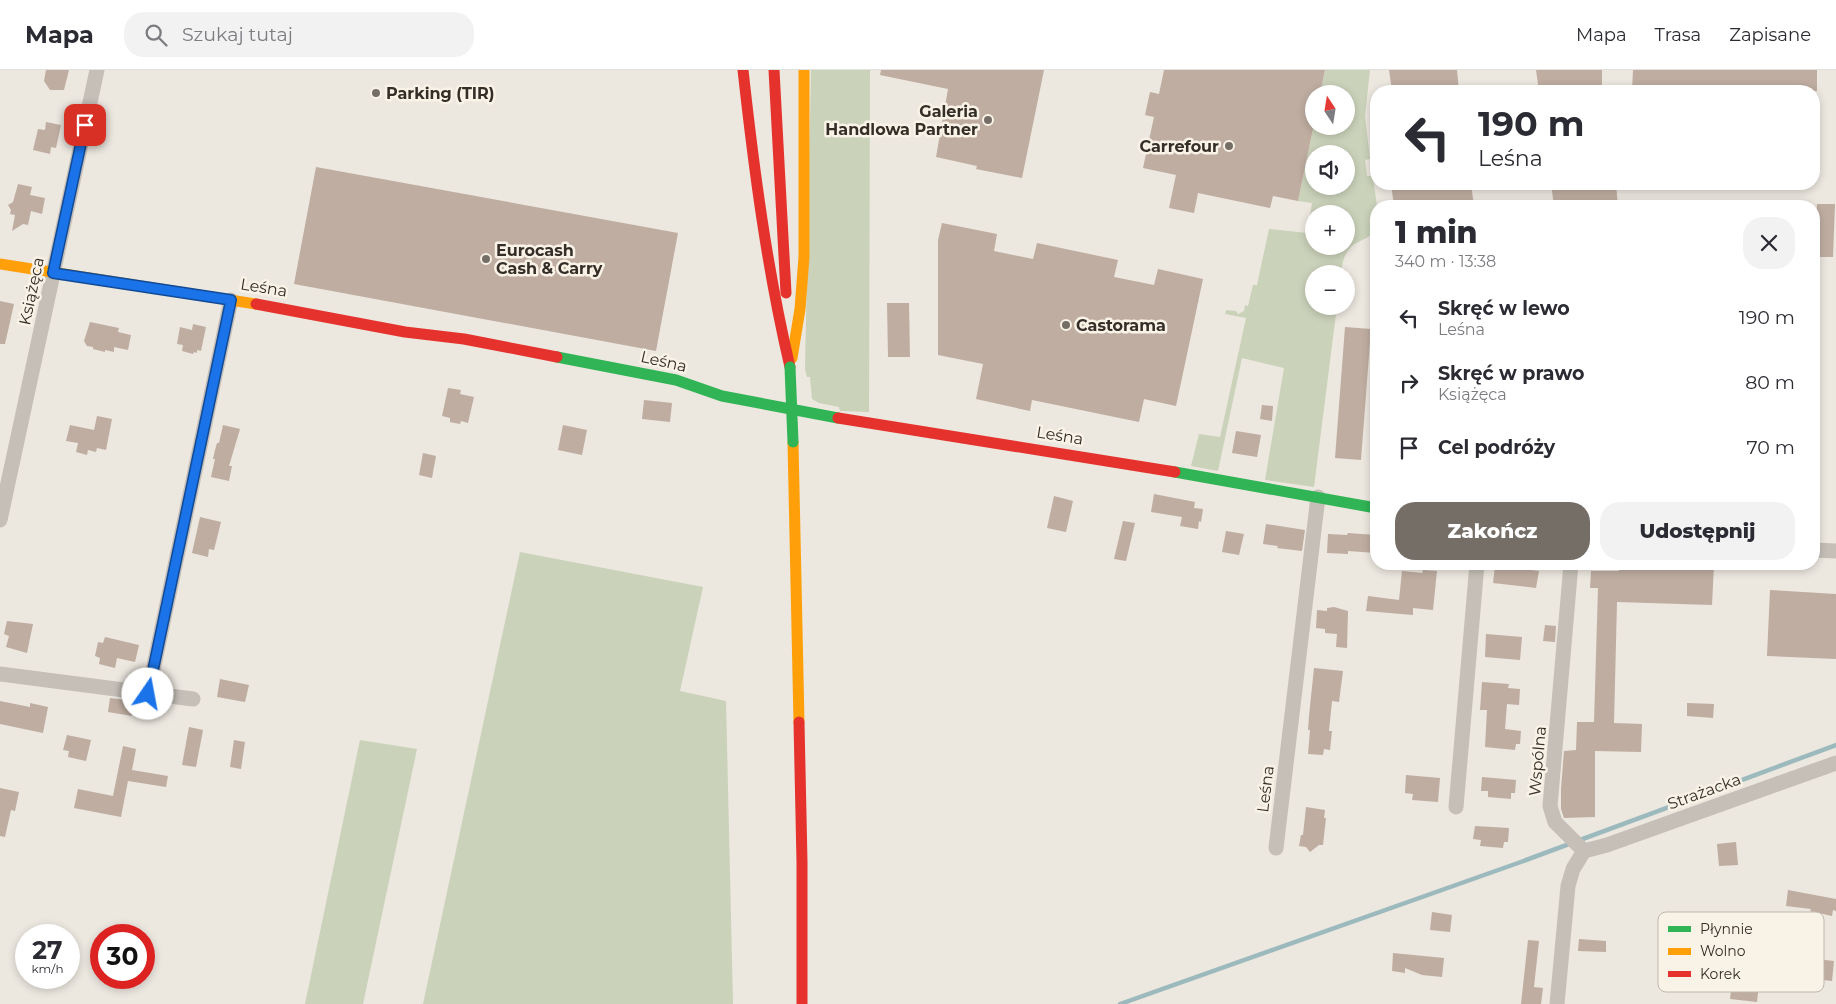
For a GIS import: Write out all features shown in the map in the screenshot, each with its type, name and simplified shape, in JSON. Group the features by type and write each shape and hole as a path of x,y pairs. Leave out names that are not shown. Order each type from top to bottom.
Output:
{"main road":[{"path":"743,70 767,260 776,312 790,367"},
{"path":"774,70 793,442 802,862 802,1004"},
{"path":"790,367 800,310 804,257 804,70"},
{"name":"Leśna","path":"0,264 285,308 398,331 464,339 676,380 722,396 864,422 1143,466 1370,507"}],"street":[{"name":"Książęca","path":"0,520 97,70"},
{"path":"148,694 231,300"},
{"name":"Leśna","path":"1276,848 1318,496"},
{"path":"1820,550 1836,551"},
{"path":"1456,807 1476,570"},
{"name":"Wspólna","path":"1571,570 1550,806 1555,822 1580,847"},
{"path":"0,674 193,699"},
{"name":"Strażacka","path":"1580,847 1607,845 1741,796 1836,764"},
{"path":"1557,1004 1568,886 1580,847"}],"green space":[{"path":"811,70 870,70 869,412 840,411 839,407 819,403 812,399 810,377 807,377 805,369"},
{"path":"1325,70 1370,70 1365,116 1370,159 1365,160 1367,176 1370,176 1370,190 1375,190 1376,200 1370,200 1370,235 1368,237 1355,244 1355,205 1312,205 1312,203 1298,201 1305,167 1305,195 1355,195 1355,145 1310,145 1312,135 1355,135 1355,85 1322,85"},
{"path":"1269,229 1305,233 1305,255 1346,255 1342,265 1305,265 1305,315 1336,315 1314,487 1265,480 1284,368 1242,358 1218,471 1191,466 1199,434 1220,437 1246,318 1225,314 1226,310 1236,311 1238,314 1244,311 1245,305 1248,306 1253,285 1257,285"},
{"path":"520,552 703,587 680,691 726,701 733,1004 423,1004"},
{"path":"360,740 417,749 363,1004 305,1004"}],"building":[{"path":"46,70 69,70 64,90 50,90 44,81"},
{"name":"Galeria Handlowa Partner","path":"881,70 1044,70 1022,178 976,169 977,166 936,157 948,89 880,75"},
{"name":"Carrefour","path":"1164,70 1325,70 1322,85 1305,85 1305,135 1312,135 1310,145 1305,145 1305,167 1298,201 1273,196 1270,208 1198,193 1194,213 1169,208 1176,175 1143,168 1154,117 1145,115 1150,92 1159,94"},
{"path":"1389,70 1457,70 1458,85 1391,85"},
{"path":"1536,70 1602,70 1602,85 1538,85"},
{"path":"1633,70 1817,70 1817,85 1632,85"},
{"path":"46,122 61,125 56,148 51,147 50,154 33,150 38,129 45,130"},
{"name":"Eurocash Cash & Carry","path":"316,167 678,233 656,351 294,284"},
{"path":"18,184 32,187 30,195 45,198 42,214 31,211 28,225 23,224 12,231 15,215 10,214 11,210 8,205 13,202"},
{"path":"1392,190 1472,190 1473,200 1393,200"},
{"path":"1552,190 1617,190 1617,200 1553,200"},
{"path":"1820,204 1835,204 1833,257 1820,257"},
{"name":"Castorama","path":"942,223 997,234 994,251 1033,259 1037,243 1118,260 1114,277 1154,285 1158,269 1203,279 1176,406 1144,399 1139,422 1032,400 1030,411 976,399 983,364 938,355 938,240"},
{"path":"0,301 14,304 5,344 0,344"},
{"path":"887,303 909,303 910,357 888,357"},
{"path":"90,322 119,328 118,332 131,335 128,350 114,347 114,352 105,350 105,352 87,346 84,341"},
{"path":"193,324 206,327 201,351 197,350 197,353 194,352 193,354 182,351 183,345 177,344 180,327 192,330"},
{"path":"1345,327 1370,329 1361,460 1335,458"},
{"path":"448,388 461,390 460,394 474,397 468,423 461,421 460,424 450,422 450,418 442,416"},
{"path":"644,400 672,403 670,422 642,419"},
{"path":"1262,405 1273,406 1272,421 1260,419"},
{"path":"97,416 112,419 106,450 97,448 96,452 88,450 87,455 76,452 78,443 66,441 70,425 94,430"},
{"path":"223,425 240,429 229,466 232,466 229,481 211,477 215,450 217,443 219,443"},
{"path":"563,425 587,430 582,455 558,450"},
{"path":"1236,431 1261,435 1257,457 1232,453"},
{"path":"423,453 436,456 432,478 419,475"},
{"path":"1154,494 1195,502 1194,508 1203,509 1198,529 1180,526 1182,517 1151,512"},
{"path":"1054,496 1073,501 1066,532 1047,528"},
{"path":"200,517 221,522 214,550 209,549 208,557 192,553"},
{"path":"1123,521 1135,523 1126,561 1114,559"},
{"path":"1266,524 1305,530 1302,551 1263,544"},
{"path":"1226,531 1244,534 1239,555 1222,552"},
{"path":"1348,533 1370,535 1370,553 1348,551 1348,554 1327,553 1328,534 1347,535"},
{"path":"1423,570 1437,571 1433,610 1413,608 1413,615 1366,611 1368,596 1399,600 1402,571 1422,573"},
{"path":"1495,570 1539,571 1536,588 1493,583"},
{"path":"1714,570 1712,605 1617,602 1614,723 1642,724 1641,752 1595,751 1595,817 1564,818 1561,809 1561,789 1564,751 1576,750 1577,722 1594,722 1598,588 1590,588 1591,571"},
{"path":"1770,590 1836,594 1836,659 1767,656"},
{"path":"1334,607 1348,611 1347,648 1336,647 1337,634 1325,633 1325,629 1316,628 1317,610 1327,611 1327,608"},
{"path":"7,621 33,624 27,653 6,647 9,636 4,634"},
{"path":"1545,625 1556,626 1555,642 1543,641"},
{"path":"1486,634 1522,637 1520,660 1485,657"},
{"path":"105,637 139,645 135,662 117,658 115,668 99,664 100,658 95,656 98,642 103,643"},
{"path":"1314,668 1343,671 1339,702 1332,701 1329,731 1332,731 1330,750 1324,749 1323,755 1308,754 1310,730 1308,730"},
{"path":"220,679 249,685 245,702 217,697"},
{"path":"1482,682 1509,684 1508,688 1520,689 1519,705 1507,704 1505,729 1521,731 1520,744 1516,744 1515,750 1485,747 1487,710 1480,710"},
{"path":"110,698 134,701 132,716 108,712"},
{"path":"0,701 30,707 30,703 48,707 43,733 0,724"},
{"path":"1687,703 1714,704 1713,718 1687,716"},
{"path":"189,727 203,730 196,767 182,765"},
{"path":"67,735 91,740 86,761 68,757 69,751 63,750"},
{"path":"234,740 245,742 241,769 230,767"},
{"path":"123,746 136,749 132,770 168,776 166,787 128,781 121,817 74,808 78,789 113,796"},
{"path":"1406,775 1440,778 1438,802 1412,800 1413,794 1405,793"},
{"path":"1482,777 1516,780 1515,793 1511,793 1511,799 1488,797 1488,791 1481,791"},
{"path":"0,788 19,792 15,811 11,810 5,837 0,836"},
{"path":"1306,807 1325,810 1324,818 1326,818 1323,845 1319,845 1310,852 1306,847 1299,846 1301,835 1303,835"},
{"path":"1475,826 1509,828 1508,842 1504,842 1503,848 1480,846 1481,840 1473,839"},
{"path":"1736,842 1738,865 1719,866 1717,844"},
{"path":"1788,890 1836,899 1836,911 1833,910 1832,916 1824,914 1824,912 1810,911 1811,909 1786,906"},
{"path":"1432,912 1452,915 1450,932 1430,930"},
{"path":"1579,939 1606,941 1606,952 1578,951"},
{"path":"1528,940 1539,941 1534,987 1543,988 1541,1004 1521,1004"},
{"path":"1393,953 1444,958 1442,977 1422,975 1405,968 1405,973 1392,971"},
{"path":"1824,960 1834,961 1832,981 1824,980"},
{"path":"1731,992 1758,992 1757,1002 1730,999"}],"waterway":[{"path":"1120,1004 1518,863 1836,745"}],"traffic: fast":[{"path":"557,357 676,380 722,396 838,418"},
{"path":"790,367 793,442"},
{"path":"1175,472 1370,507"}],"traffic: slow":[{"path":"792,358 800,309 804,257 804,70"},
{"path":"0,264 256,304"},
{"path":"793,442 799,722"}],"traffic: jam":[{"path":"743,70 762,219 774,293 790,367"},
{"path":"774,70 786,293"},
{"path":"256,304 405,332 464,339 557,357"},
{"path":"838,418 1175,472"},
{"path":"799,722 802,862 802,1004"}],"place":[{"name":"Parking (TIR)","path":"376,93"},
{"name":"Galeria Handlowa Partner","path":"988,120"},
{"name":"Carrefour","path":"1229,146"},
{"name":"Eurocash Cash & Carry","path":"486,259"},
{"name":"Castorama","path":"1066,325"}],"route":[{"path":"85,125 53,273 231,300 148,694"}]}
